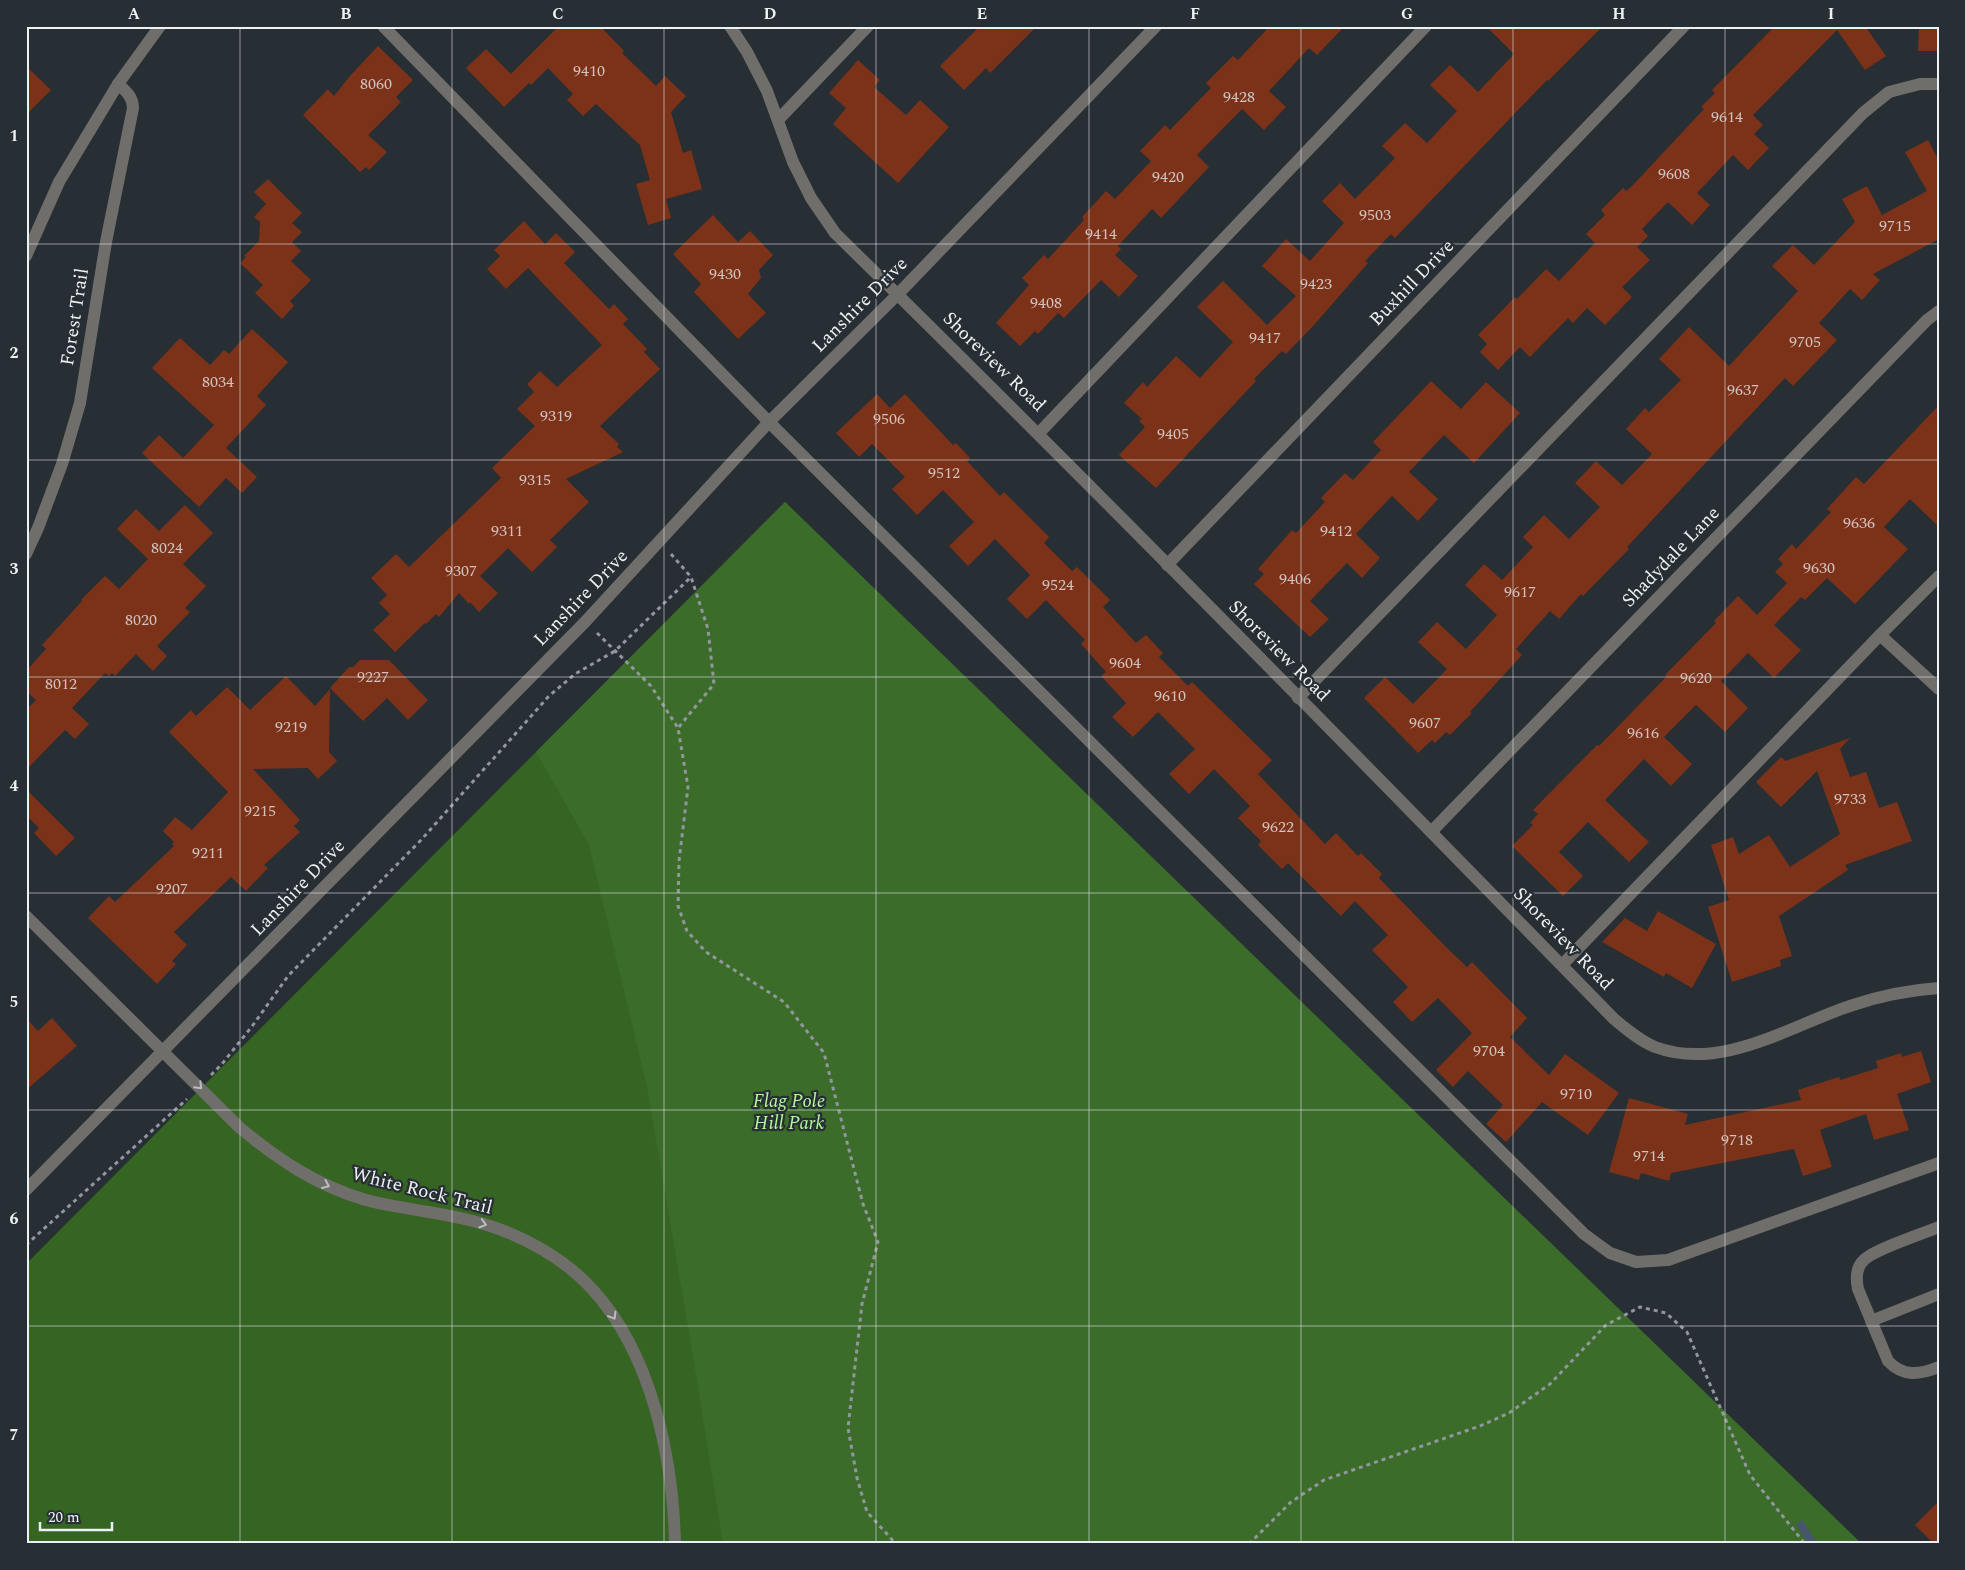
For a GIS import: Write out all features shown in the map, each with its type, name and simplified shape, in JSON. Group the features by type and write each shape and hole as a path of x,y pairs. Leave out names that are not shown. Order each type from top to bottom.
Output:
{"street":[{"path":"26,256 59,182 118,84 160,26"},
{"path":"383,26 769,422 1577,1227 1610,1253 1636,1262 1668,1260 1939,1163"},
{"name":"Shoreview Road","path":"730,26 748,52 767,91 793,162 812,198 835,233 1039,433 1298,698 1432,830 1614,1019 1630,1032 1655,1046 1681,1053 1714,1053 1746,1046 1853,1005 1918,990 1939,988"},
{"path":"778,120 868,26"},
{"name":"Lanshire Drive","path":"26,1190 586,622 769,422 898,294 1156,26"},
{"path":"1039,433 1426,26"},
{"name":"Buxhill Drive","path":"1167,565 1684,26"},
{"name":"Forest Trail","path":"26,554 62,464 80,403 106,242 133,108 133,101 118,84"},
{"path":"1298,698 1863,113 1889,92 1920,84 1939,84"},
{"name":"Shadydale Lane","path":"1432,830 1920,327 1939,311"},
{"path":"1562,966 1939,576"},
{"path":"1880,635 1939,689"},
{"name":"White Rock Trail","path":"26,916 239,1127 263,1148 291,1167 326,1186 366,1200 484,1224 527,1241 564,1264 592,1289 610,1310 631,1346 643,1374 655,1411 671,1479 675,1544"},
{"path":"1939,1227 1874,1253 1863,1260 1857,1273 1856,1281 1888,1360 1895,1368 1914,1374 1924,1373 1939,1367"},
{"path":"1871,1321 1939,1294"}],"path":[{"path":"660,542 691,577 708,629 714,684 678,728"},
{"path":"26,1244 222,1064 288,976 422,840 549,696 575,674 615,651 691,577"},
{"path":"586,622 651,686 678,728 688,787 679,862 678,906 687,931 706,952 784,1002 824,1053 863,1204 878,1242 862,1304 848,1428 856,1478 867,1512 896,1544"},
{"path":"1249,1544 1291,1502 1324,1480 1480,1426 1509,1413 1550,1384 1606,1325 1640,1307 1666,1313 1687,1332 1750,1475 1805,1544"}],"green space":[{"name":"Flag Pole Hill Park","path":"785,502 1857,1544 26,1544 26,1264"},
{"name":"Flag Pole Hill Park","path":"785,502 1862,1544 723,1544 647,1087 589,845 536,752"}],"building":[{"path":"559,26 600,26 624,51 622,53 656,86 665,76 686,96 671,112 683,153 691,150 702,189 666,199 671,218 648,225 636,184 650,180 640,145 596,104 583,116 567,100 573,94 548,68 504,107 466,68 486,49 511,74"},
{"path":"980,26 1037,26 990,73 986,68 964,90 940,66"},
{"path":"1270,26 1345,26 1317,55 1309,48 1269,91 1286,107 1264,130 1242,109 1197,155 1209,167 1161,218 1152,209 1118,246 1121,249 1115,255 1138,276 1119,297 1101,280 1064,318 1058,313 1038,334 1035,331 1020,346 996,323 1029,285 1022,278 1044,255 1048,259 1084,220 1082,217 1106,191 1115,199 1151,161 1140,151 1165,125 1170,130 1211,88 1206,83 1233,56 1238,60"},
{"path":"1486,26 1603,26 1547,80 1395,238 1391,234 1365,261 1368,263 1314,325 1286,354 1282,351 1254,379 1256,381 1156,488 1119,455 1145,427 1139,421 1142,419 1124,403 1143,382 1147,387 1176,356 1200,378 1233,342 1197,307 1223,281 1267,325 1296,296 1262,266 1286,239 1310,261 1344,223 1322,201 1340,183 1355,199 1395,158 1382,146 1405,123 1427,143 1457,111 1430,85 1450,65 1478,92 1514,54"},
{"path":"1775,26 1865,26 1886,56 1865,70 1837,30 1753,115 1763,125 1754,134 1769,148 1748,170 1733,155 1697,193 1710,205 1692,225 1668,202 1642,229 1648,236 1637,247 1650,260 1622,287 1632,297 1605,325 1587,308 1573,323 1568,318 1530,357 1520,347 1498,370 1480,352 1487,344 1478,335 1546,269 1559,281 1595,243 1586,234 1605,215 1601,210 1623,188 1626,191 1633,185 1704,109 1701,107 1715,93 1712,90"},
{"path":"1919,26 1939,26 1939,51 1918,51"},
{"path":"378,46 413,80 396,97 401,102 368,135 387,152 369,170 366,167 360,172 303,115 328,89 334,96"},
{"path":"858,60 880,80 874,87 906,115 920,100 949,127 898,183 833,124 846,108 829,93"},
{"path":"26,66 51,90 26,115"},
{"path":"1928,140 1939,161 1939,239 1873,274 1880,280 1862,300 1850,289 1819,323 1837,340 1793,386 1785,378 1627,547 1629,549 1583,596 1581,594 1559,619 1550,611 1516,649 1522,655 1470,712 1472,713 1450,735 1446,732 1435,743 1432,740 1418,753 1364,698 1385,677 1413,704 1447,669 1418,642 1437,622 1466,649 1497,615 1465,585 1484,564 1502,580 1533,547 1523,537 1544,515 1569,539 1600,507 1575,483 1596,461 1622,485 1652,454 1626,429 1645,408 1649,412 1681,380 1659,359 1689,327 1729,366 1798,291 1772,266 1793,245 1814,265 1855,222 1842,199 1867,186 1882,215 1927,191 1905,152"},
{"path":"268,179 302,213 292,223 302,232 292,242 301,251 291,261 311,280 290,301 294,306 282,319 255,293 263,285 240,263 246,257 244,256 259,241 260,222 254,217 266,204 254,192"},
{"path":"713,215 738,242 750,231 773,255 759,270 761,278 748,294 766,313 738,339 694,292 701,284 673,254"},
{"path":"524,221 545,244 556,233 575,252 564,263 609,309 614,304 628,319 623,324 647,349 644,352 660,369 600,426 619,444 617,447 623,452 566,479 589,502 550,540 557,547 532,572 508,548 480,576 498,593 479,612 459,593 439,617 436,614 395,652 373,630 390,614 379,603 387,595 371,578 396,554 409,567 501,478 492,468 535,426 517,409 534,392 527,384 540,371 557,387 602,345 528,268 506,289 487,269 500,256 494,250"},
{"path":"252,329 288,362 257,396 266,405 226,448 257,477 242,493 226,478 199,507 142,453 159,435 183,458 214,425 152,368 180,338 210,365 224,350 229,354"},
{"path":"1431,381 1461,409 1486,382 1520,413 1474,463 1444,435 1409,472 1438,499 1418,521 1392,496 1356,534 1380,558 1362,578 1347,563 1310,601 1329,619 1310,637 1254,584 1264,574 1258,569 1292,530 1296,533 1325,502 1321,498 1345,473 1353,480 1381,450 1373,442"},
{"path":"877,394 890,408 905,394 953,445 956,443 970,458 967,461 1000,496 1004,492 1049,537 1044,543 1072,571 1077,567 1110,600 1103,607 1136,643 1146,635 1163,653 1159,657 1188,686 1192,682 1272,760 1258,774 1325,844 1336,833 1358,856 1361,853 1382,874 1379,878 1448,949 1467,967 1472,962 1527,1018 1510,1037 1549,1075 1565,1054 1619,1093 1588,1135 1542,1102 1506,1142 1486,1124 1503,1105 1468,1071 1453,1087 1436,1070 1472,1033 1438,998 1412,1022 1393,1002 1408,987 1372,950 1388,935 1355,901 1341,916 1288,863 1282,869 1258,845 1261,841 1238,818 1250,806 1214,769 1189,794 1169,774 1195,749 1158,712 1133,737 1112,717 1126,703 1101,676 1106,672 1081,644 1085,640 1046,600 1027,619 1007,599 1030,575 995,539 968,566 949,546 974,522 943,490 917,515 892,489 905,477 872,444 859,457 836,433"},
{"path":"1939,405 1939,527 1910,499 1884,527 1908,549 1855,604 1827,578 1805,600 1801,597 1774,625 1801,650 1774,678 1748,653 1721,681 1748,708 1725,732 1696,705 1664,737 1692,764 1671,786 1644,759 1605,800 1649,842 1629,862 1588,822 1559,852 1583,876 1563,896 1512,846 1533,825 1530,823 1538,814 1533,810 1667,676 1665,675 1716,623 1714,621 1738,596 1757,615 1787,583 1775,572 1783,564 1778,559 1792,544 1796,549 1831,512 1827,509 1856,477 1864,484"},
{"path":"185,505 213,533 183,564 206,586 185,608 190,612 157,646 167,656 153,671 136,654 115,676 112,673 109,676 105,673 72,708 89,724 75,739 65,730 26,770 26,710 36,700 26,691 26,671 46,649 42,645 81,600 105,576 119,589 148,559 117,529 136,509 159,531"},
{"path":"360,660 389,660 428,700 408,720 387,698 363,721 330,688 349,667 353,667"},
{"path":"286,676 315,706 330,689 329,752 337,761 318,779 308,768 253,769 300,820 294,826 300,832 264,865 268,868 246,891 231,877 174,932 187,945 172,961 176,964 157,984 88,918 109,896 115,902 174,846 172,844 174,842 163,831 175,817 192,830 228,792 169,732 191,710 196,716 227,687 250,710"},
{"path":"1850,738 1840,749 1850,777 1866,772 1879,808 1897,802 1912,841 1845,865 1848,870 1779,916 1792,956 1780,960 1781,966 1732,982 1708,907 1729,900 1711,845 1733,837 1739,854 1769,835 1790,867 1840,834 1817,771 1781,807 1756,782 1781,757 1785,761"},
{"path":"26,789 75,838 56,856 34,833 39,828 26,815"},
{"path":"1658,911 1716,944 1692,988 1666,973 1664,977 1602,942 1625,918 1647,931"},
{"path":"26,1018 38,1031 52,1018 77,1046 26,1090"},
{"path":"1921,1051 1931,1082 1897,1094 1909,1130 1874,1140 1866,1114 1820,1130 1832,1167 1803,1176 1794,1149 1671,1173 1669,1181 1641,1173 1639,1180 1609,1172 1629,1098 1688,1114 1685,1125 1801,1100 1798,1090 1839,1077 1840,1080 1878,1068 1876,1061 1901,1053 1902,1057"},
{"path":"1939,1501 1939,1544 1934,1544 1915,1525"}],"waterway":[{"path":"1801,1525 1813,1544"}]}
